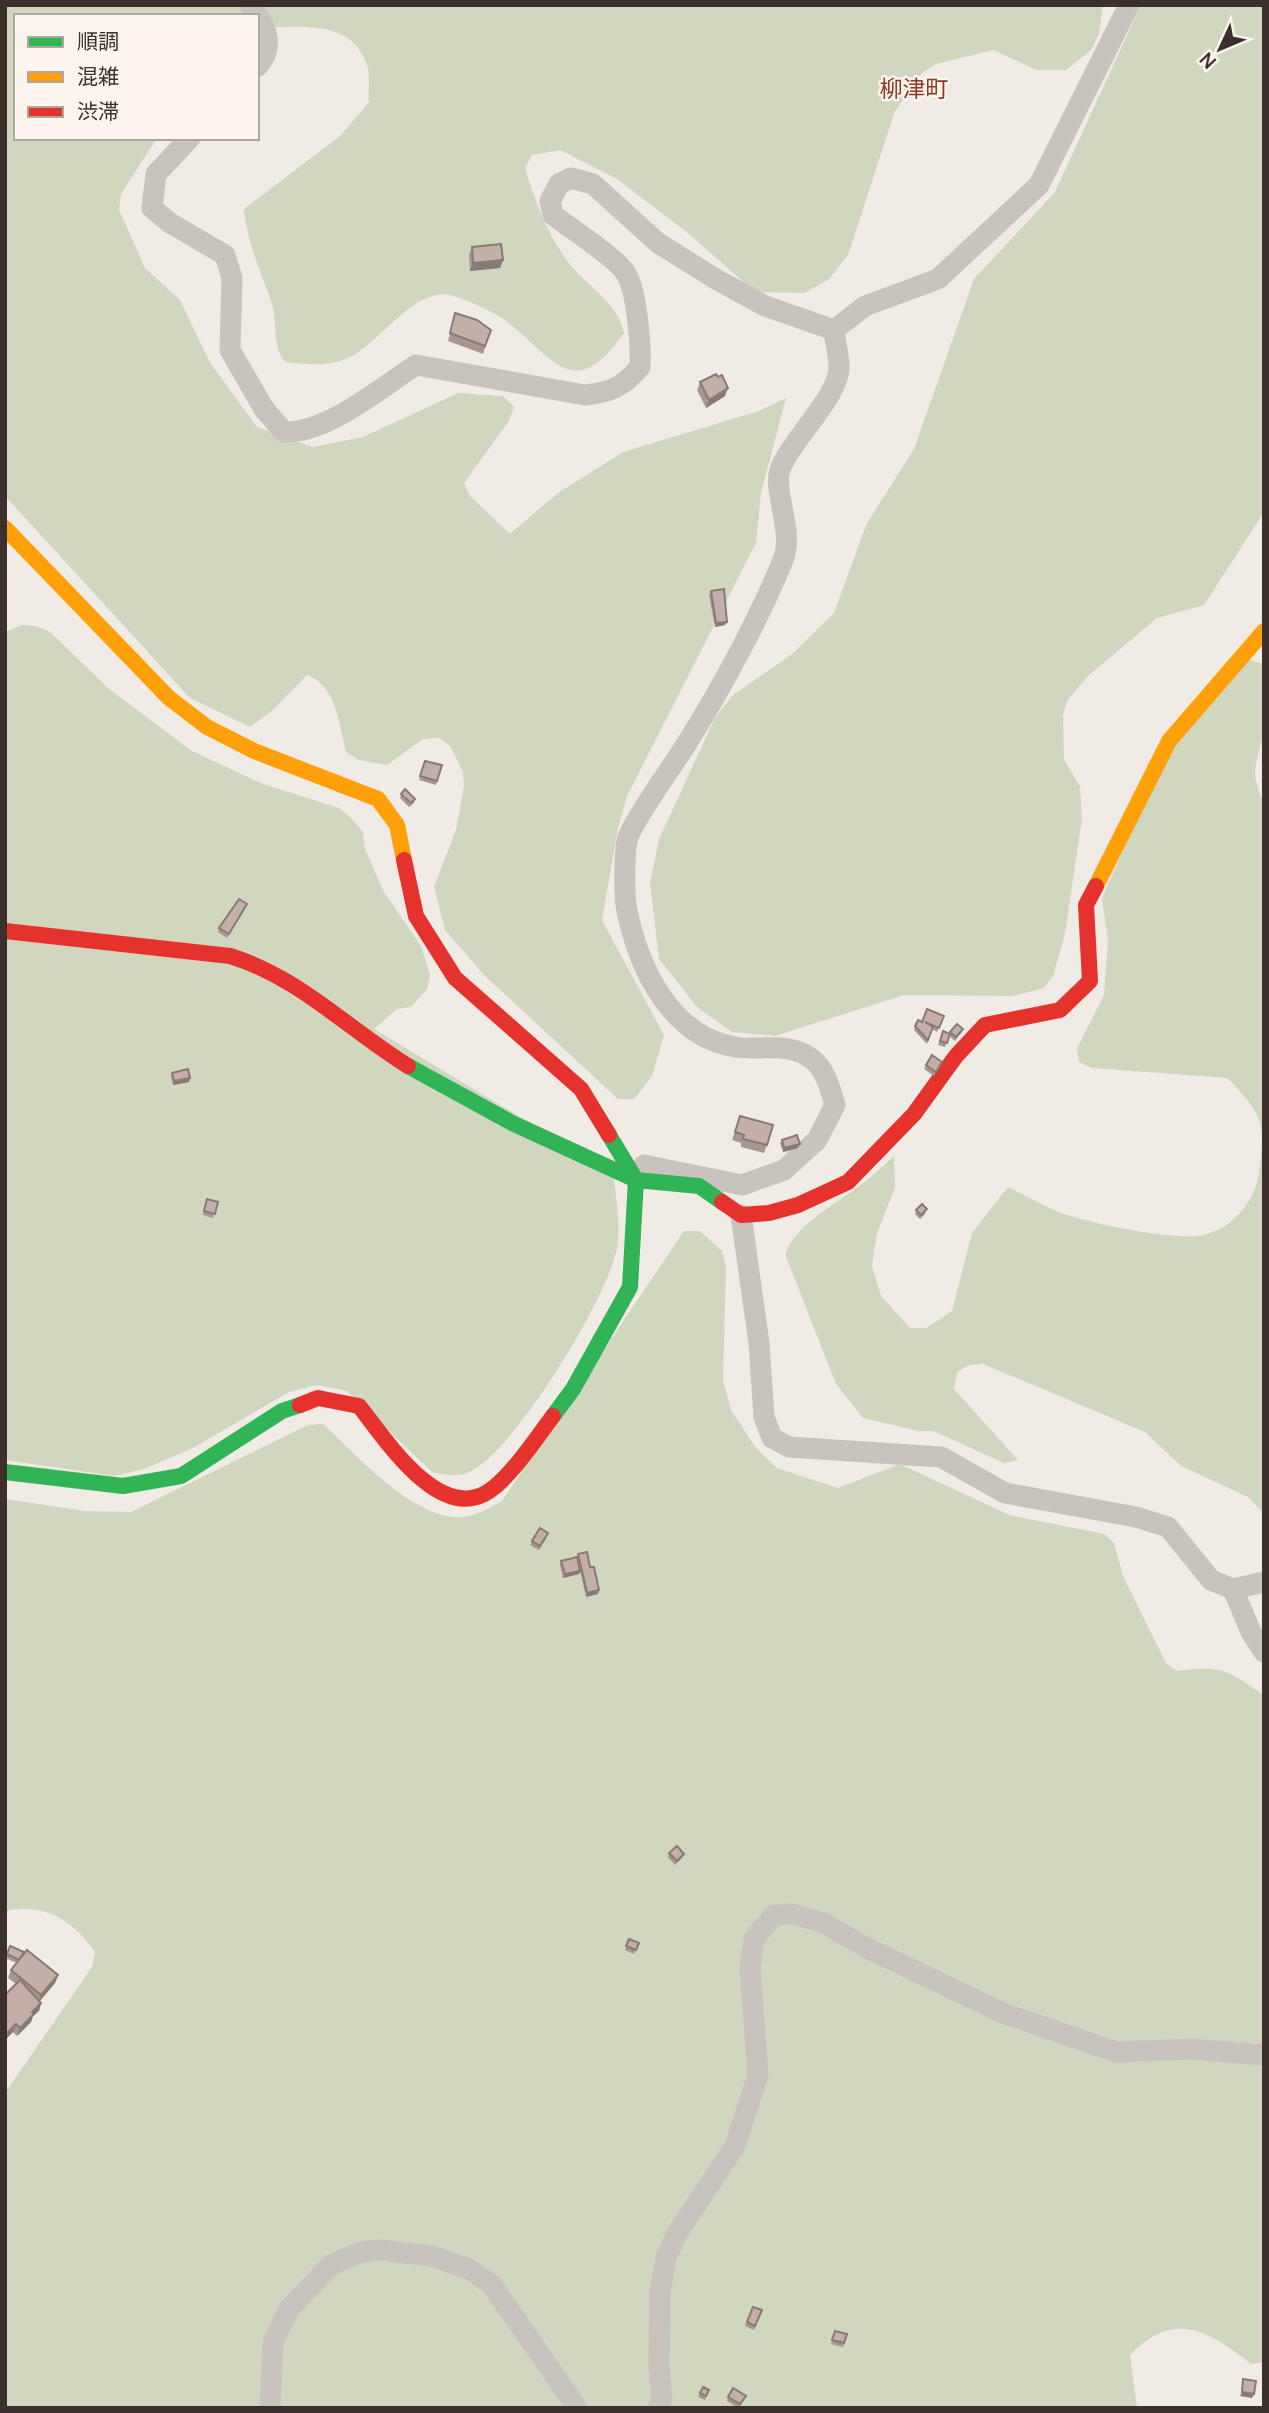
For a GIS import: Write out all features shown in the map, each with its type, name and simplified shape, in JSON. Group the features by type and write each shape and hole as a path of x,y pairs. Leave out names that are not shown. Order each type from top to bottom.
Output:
{"street":[{"path":"834,330 865,306 938,279 1039,185 1129,5"},
{"path":"259,17 266,27 269,43 264,60 259,65"},
{"path":"188,140 156,174 152,208 170,223 225,255 232,278 230,350 264,409 284,432 299,432 366,400 415,365 585,396 610,392 624,386 640,367 641,342 626,272 553,215 550,201 559,184 571,178 593,184 658,243 715,278 765,306 834,330"},
{"path":"5,1472 123,1486 181,1476 282,1411 318,1398 359,1406 405,1463 431,1488 462,1498 486,1493 520,1460 573,1389 630,1287 636,1180 644,1165 742,1185 784,1170 817,1140 835,1105 827,1079 811,1058 785,1048 734,1047 690,1030 658,995 637,949 626,908 627,839 713,702 784,558 786,517 780,492 779,470 790,449 824,403 839,370 834,330"},
{"path":"5,528 169,698 207,727 254,751 377,799 397,825 416,916 455,978 581,1088 636,1180"},
{"path":"5,931 230,956 262,966 299,987 372,1044 430,1080 512,1124 636,1180 699,1186 741,1215 769,1213 798,1205 848,1182 914,1114 956,1056 985,1025 1060,1010 1090,981 1086,905 1169,741 1264,631"},
{"path":"741,1215 759,1343 765,1417 772,1438 789,1447 941,1457 1006,1493 1136,1517 1168,1527 1211,1580 1233,1589 1264,1582"},
{"path":"1233,1589 1251,1632 1264,1652"},
{"path":"658,2408 663,2400 659,2367 660,2293 666,2258 676,2235 735,2146 758,2075 750,1968 754,1938 774,1915 793,1914 824,1923 867,1948 1003,2012 1116,2052 1191,2049 1264,2055"},
{"path":"270,2408 273,2342 289,2309 331,2265 361,2252 379,2250 432,2256 471,2270 492,2285 577,2408"}],"green space":[{"path":"5,5 1103,5 1099,34 1091,50 1066,70 1036,70 994,50 936,64 922,73 895,111 848,255 829,279 805,293 755,292 688,233 617,179 560,150 532,155 525,168 548,228 575,271 616,313 624,333 606,355 590,367 576,371 550,359 503,319 450,295 437,295 423,300 360,351 341,361 325,364 285,362 276,341 274,311 251,245 244,209 340,136 369,102 368,68 361,52 352,41 341,34 313,27 269,27 259,18 259,14 14,14 14,140 156,140 121,194 119,210 145,268 180,300 209,361 257,427 313,447 363,437 458,393 503,396 514,407 509,421 464,483 470,496 510,534 558,493 623,452 759,411 786,398 761,493 756,543 627,796 618,828 602,920 664,1035 652,1076 634,1099 618,1099 485,976 445,930 434,887 456,830 464,786 463,772 450,746 439,738 423,739 387,765 359,760 346,752 331,697 317,680 307,675 274,709 250,727 190,698 5,496"},
{"path":"1141,5 1264,5 1264,512 1204,605 1157,618 1087,677 1067,701 1063,715 1064,760 1080,786 1082,818 1065,934 1053,976 1044,988 1013,996 904,995 775,1036 732,1032 697,1007 659,959 650,883 659,839 715,718 733,695 791,655 834,613 866,525 914,449 974,279 1055,192"},
{"path":"22,625 36,626 50,632 108,688 192,751 263,784 339,808 351,818 363,832 365,849 384,892 421,946 430,975 427,989 411,1007 397,1009 374,1029 613,1173 618,1220 617,1248 597,1300 580,1333 536,1402 491,1456 468,1473 448,1475 432,1472 347,1391 318,1385 289,1392 191,1449 144,1469 114,1476 5,1460 5,632"},
{"path":"1249,660 1264,664 1266,709 1265,727 1255,769 1264,803 1264,1514 1248,1497 1181,1466 1145,1432 983,1364 969,1365 957,1372 954,1389 1018,1460 1004,1463 933,1431 919,1431 863,1418 836,1384 785,1254 806,1225 866,1181 894,1156 895,1188 877,1233 872,1266 881,1296 910,1328 926,1328 952,1311 972,1233 1008,1187 1061,1213 1156,1234 1207,1234 1226,1225 1242,1211 1257,1183 1261,1130 1255,1111 1228,1078 1092,1068 1079,1062 1077,1048 1104,995 1108,941 1102,898 1163,759"},
{"path":"684,1231 700,1231 722,1251 726,1267 723,1380 731,1410 756,1448 777,1468 838,1488 900,1464 1009,1515 1104,1534 1114,1543 1123,1576 1166,1663 1177,1671 1224,1671 1264,1695 1264,2362 1251,2364 1221,2342 1191,2330 1162,2332 1130,2355 1137,2408 5,2408 5,2093 92,1967 95,1952 77,1931 57,1916 34,1910 5,1911 5,1499 85,1511 131,1512 308,1425 323,1424 387,1484 425,1509 463,1517 478,1513 502,1501"}],"building":[{"path":"501,244 503,260 473,263 472,247"},
{"path":"455,313 477,320 491,330 485,346 450,333"},
{"path":"716,374 718,377 722,375 728,388 709,400 700,382"},
{"path":"724,589 727,622 716,623 711,591"},
{"path":"425,761 442,765 437,781 420,776"},
{"path":"405,789 415,799 411,803 401,794"},
{"path":"239,899 247,904 229,934 219,928"},
{"path":"927,1009 944,1016 939,1028 925,1022 933,1027 928,1040 915,1026 918,1020 922,1022"},
{"path":"957,1024 963,1029 956,1037 950,1032"},
{"path":"943,1031 950,1034 947,1043 940,1041"},
{"path":"932,1055 942,1062 936,1072 926,1065"},
{"path":"188,1069 190,1078 174,1081 172,1073"},
{"path":"740,1116 773,1125 767,1145 743,1139 744,1135 735,1132"},
{"path":"797,1135 800,1144 784,1148 782,1140"},
{"path":"207,1199 218,1202 215,1214 204,1211"},
{"path":"922,1204 927,1209 921,1215 916,1210"},
{"path":"540,1528 548,1533 540,1546 532,1541"},
{"path":"587,1552 590,1567 594,1567 599,1590 587,1593 578,1554"},
{"path":"577,1557 580,1571 565,1574 561,1561"},
{"path":"677,1846 684,1854 677,1861 669,1853"},
{"path":"629,1939 639,1943 636,1950 626,1946"},
{"path":"10,1946 24,1952 19,1960 7,1954"},
{"path":"27,1950 58,1975 41,1995 11,1970"},
{"path":"20,1980 41,2003 20,2028 16,2024 5,2035 5,1995"},
{"path":"753,2307 762,2310 755,2326 747,2322"},
{"path":"835,2331 847,2334 844,2343 832,2340"},
{"path":"1243,2379 1256,2381 1254,2394 1242,2392"},
{"path":"703,2387 709,2390 706,2396 700,2393"},
{"path":"733,2388 746,2396 740,2404 728,2397"}],"traffic: fast":[{"path":"408,1066 512,1123 636,1180 699,1186 722,1202"},
{"path":"553,1416 573,1389 630,1287 636,1180 609,1135"},
{"path":"5,1472 123,1486 181,1476 282,1411 300,1405"}],"traffic: slow":[{"path":"5,528 169,698 207,727 254,751 378,799 397,825 404,860"},
{"path":"1096,886 1169,741 1264,631"}],"traffic: jam":[{"path":"404,860 416,916 455,978 581,1089 609,1135"},
{"path":"722,1202 741,1215 769,1213 798,1205 848,1182 914,1114 956,1056 985,1025 1060,1010 1090,981 1086,905 1096,886"},
{"path":"5,931 230,956 255,965 301,990 408,1066"},
{"path":"300,1405 318,1398 359,1406 397,1455 414,1472 449,1496 467,1499 495,1487 553,1416"}],"district":[{"name":"柳津町","path":"914,89"}]}
